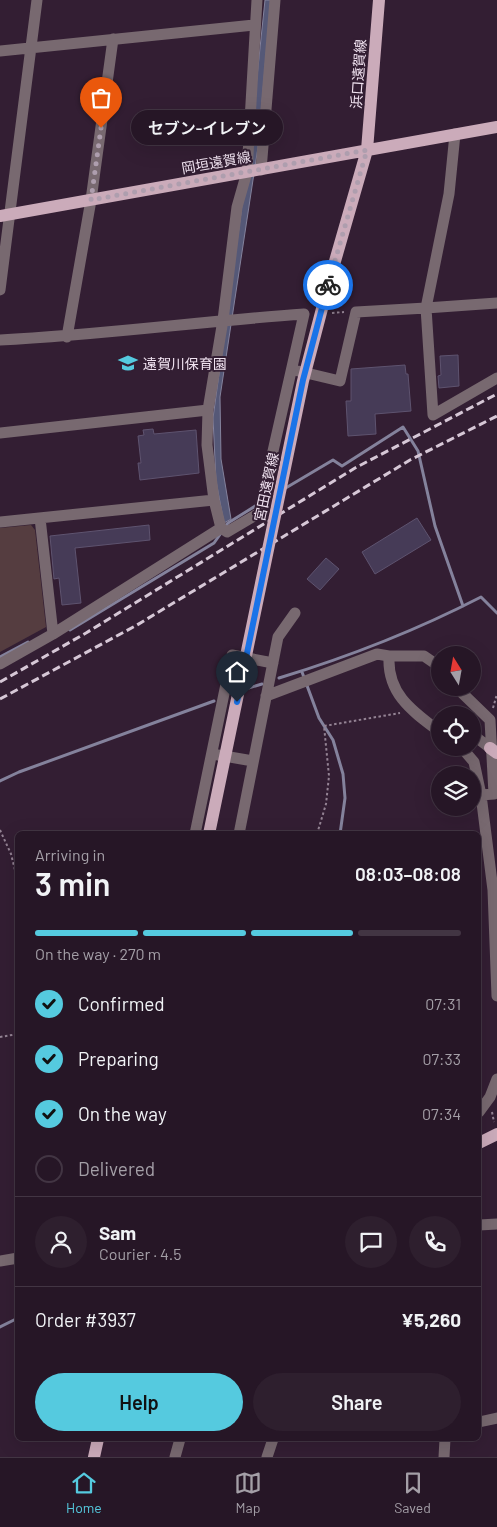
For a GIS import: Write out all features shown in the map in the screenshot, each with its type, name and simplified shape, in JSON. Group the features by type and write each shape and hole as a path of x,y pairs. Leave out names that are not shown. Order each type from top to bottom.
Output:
{"main road":[{"name":"浜口遠賀線","path":"367,150 379,0"},
{"name":"岡垣遠賀線","path":"4,215 497,127"},
{"name":"宮田遠賀線","path":"210,831 303,380 367,150"},
{"path":"481,1142 497,1134"},
{"path":"94,1457 98,1441"}],"street":[{"path":"0,290 4,215 37,0"},
{"path":"0,340 67,337 223,320 304,314 259,513 227,532 221,528 214,500 207,445 208,410 223,320 237,206 247,172 256,38 254,25 257,0"},
{"path":"261,170 275,0"},
{"path":"0,51 254,25"},
{"path":"67,337 91,200 113,39"},
{"path":"454,134 449,194 426,308 433,415 497,378"},
{"path":"292,370 340,381 356,312 497,303"},
{"path":"0,433 208,410"},
{"path":"0,522 214,500"},
{"path":"40,518 53,634"},
{"path":"0,664 53,634 221,528"},
{"path":"240,831 278,637 295,612"},
{"path":"266,696 377,654 424,656 431,661"},
{"path":"196,831 232,655 273,663"},
{"path":"389,656 389,671 394,687 412,712 431,726"},
{"path":"465,696 490,720 494,750 494,794 481,795 493,890 497,996"},
{"path":"481,741 494,750"},
{"path":"212,754 253,761"},
{"path":"481,1109 490,1097 497,1079"},
{"path":"481,1224 497,1224"},
{"path":"0,1261 15,1258"},
{"path":"481,1422 497,1418"},
{"path":"175,1457 179,1441"},
{"path":"267,1457 272,1441"},
{"path":"444,1457 445,1441"}],"path":[{"path":"490,720 497,694"},
{"path":"317,831 326,804 329,776 324,726 375,716 412,712"},
{"path":"0,830 11,854 15,870"},
{"path":"0,1037 15,1034"},
{"path":"490,1097 497,1134"}],"shaded area":[{"path":"31,525 35,530 46,627 0,652 0,528"}],"water":[{"path":"265,0 271,0 258,147 220,397 221,459 231,519 224,523 216,481 213,418 249,154"}],"building":[{"path":"458,355 459,386 439,388 438,376 441,375 440,356"},
{"path":"405,365 406,374 408,374 411,411 375,414 376,434 348,436 346,401 351,401 351,369"},
{"path":"153,429 154,434 196,430 199,473 140,480 138,463 141,463 138,436 144,435 143,430"},
{"path":"417,518 431,540 375,574 362,552"},
{"path":"149,525 150,540 75,548 81,603 62,605 59,578 54,579 50,536"},
{"path":"326,558 339,569 320,590 307,579"}],"waterway":[{"path":"284,489 333,460 342,466 403,427 418,451 435,526 463,606"},
{"path":"224,528 228,523 257,505"},
{"path":"70,630 214,543 221,533"},
{"path":"279,678 382,642 432,621 481,597 497,613"},
{"path":"0,657 28,642"},
{"path":"302,672 319,718 333,740 343,774 345,798 340,831"},
{"path":"242,690 262,684"},
{"path":"0,781 19,772 214,701"},
{"path":"0,1327 15,1320"}],"railway":[{"path":"0,682 86,633 355,468 497,394"},
{"path":"0,699 137,625 410,460 497,416"}],"way so far":[{"path":"101,128 91,200 367,150 328,285"}],"place":[{"name":"セブン-イレブン","path":"101,128"},
{"name":"遠賀川保育園","path":"128,363"}],"route":[{"path":"237,702 303,380 328,285"}]}
